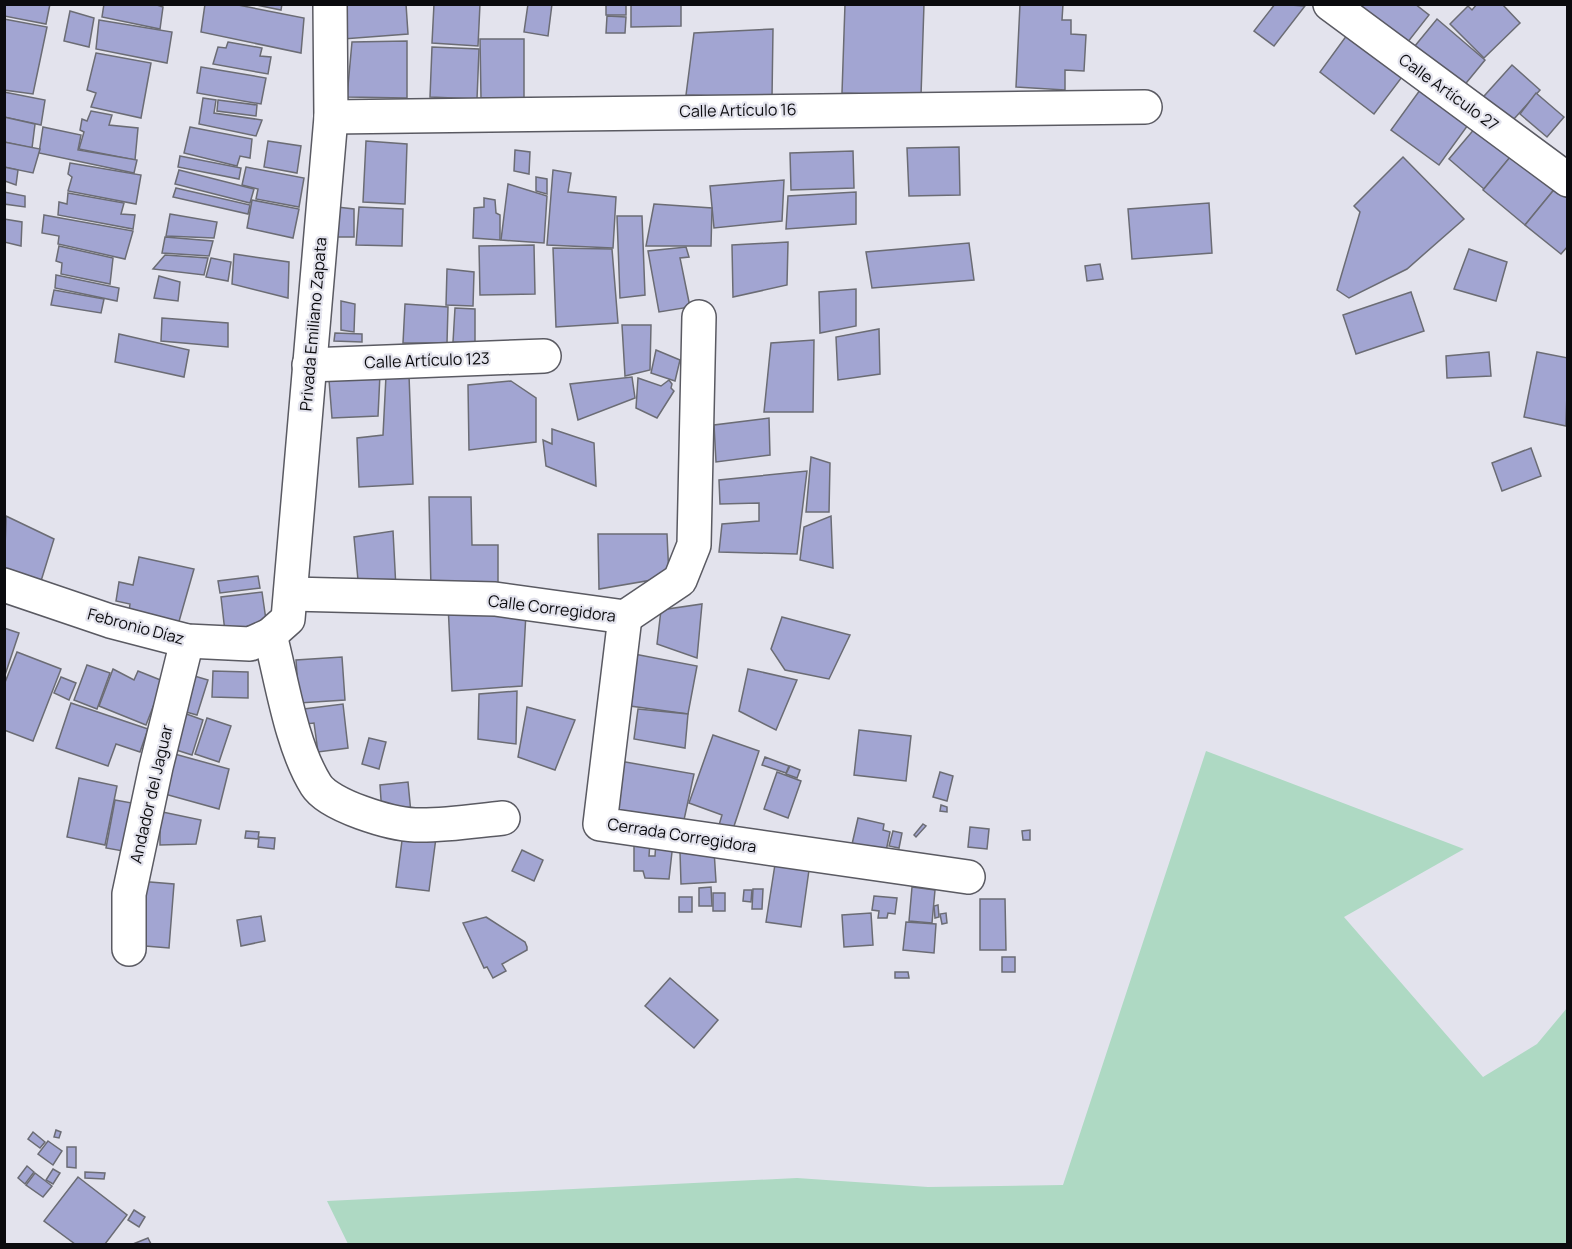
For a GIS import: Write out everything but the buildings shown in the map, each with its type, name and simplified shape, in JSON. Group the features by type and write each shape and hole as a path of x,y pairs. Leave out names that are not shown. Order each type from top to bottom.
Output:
{"street":[{"name":"Privada Emiliano Zapata","path":"270,635 288,619 291,594 331,117 330,4"},
{"name":"Calle Artículo 27","path":"1330,4 1568,180"},
{"name":"Calle Artículo 16","path":"331,117 1145,107"},
{"name":"Calle Corregidora","path":"291,594 495,599 625,617 680,580 694,545 699,317"},
{"name":"Calle Artículo 123","path":"309,365 544,356"},
{"name":"Febronio Díaz","path":"4,585 110,621 188,641 250,644 270,635"},
{"name":"Cerrada Corregidora","path":"625,617 600,824 968,877"},
{"path":"270,635 295,734 316,786 329,800 348,808 414,825 503,818"},
{"name":"Andador del Jaguar","path":"129,949 129,894 156,767 188,641"}],"green space":[{"path":"1206,751 1464,849 1344,917 1483,1077 1537,1044 1567,1008 1567,1244 348,1244 327,1201 797,1178 928,1187 1063,1185"}]}
